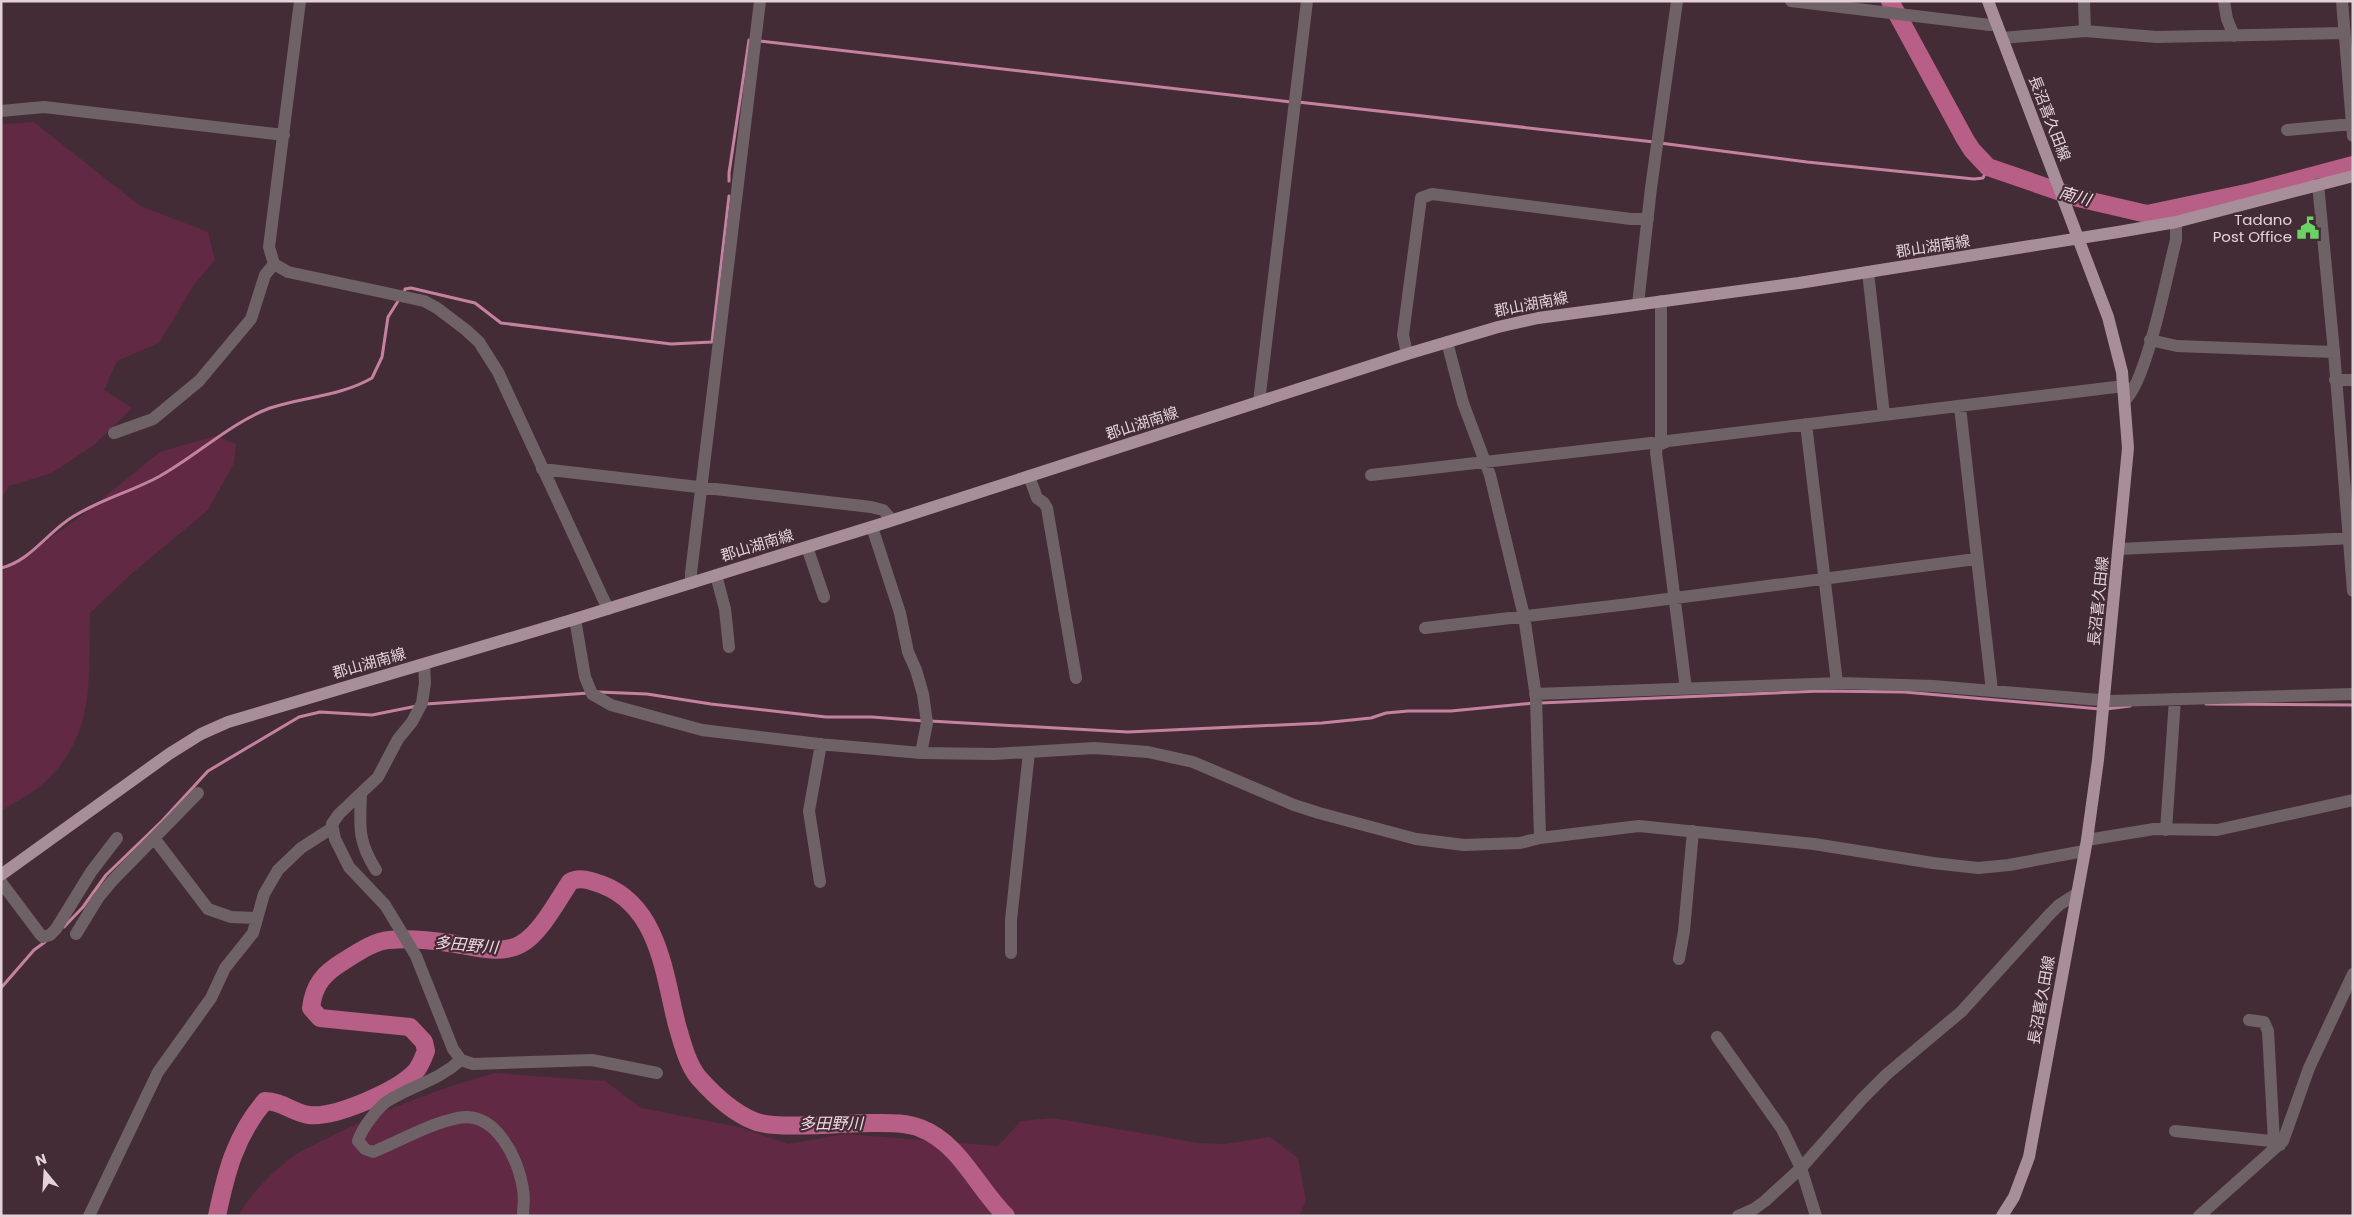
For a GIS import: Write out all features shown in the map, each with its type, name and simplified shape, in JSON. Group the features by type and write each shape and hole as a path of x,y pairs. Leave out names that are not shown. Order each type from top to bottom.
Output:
{"main road":[{"name":"長沼喜久田線","path":"1988,1 2110,324 2124,386 2128,448 2104,700 2086,846 2029,1157 2014,1197 2002,1216"},
{"name":"郡山湖南線","path":"1,875 169,754 201,734 228,722 608,609 872,527 1406,354 1538,318 1868,272 2076,233 2176,222 2353,176"}],"street":[{"path":"300,1 270,247 274,264 288,272 424,301 459,323 479,342 498,372 608,609"},
{"path":"691,583 760,1"},
{"path":"1259,402 1307,1"},
{"path":"1638,304 1677,1"},
{"path":"1791,1 1890,14 1990,25 1997,24"},
{"path":"2084,1 2085,31"},
{"path":"2224,1 2227,19 2234,36"},
{"path":"2288,130 2352,125 2347,36 2342,1"},
{"path":"2002,38 2085,31 2156,37 2347,36"},
{"path":"1,111 44,107 284,136"},
{"path":"2318,184 2351,538 2353,592"},
{"path":"1406,354 1403,335 1421,198 1423,196 1432,194 1631,219 1648,219"},
{"path":"2125,400 2137,386 2176,240 2176,222"},
{"path":"114,433 153,419 199,381 251,318 265,275 274,264"},
{"path":"1868,272 1884,415"},
{"path":"1661,301 1661,444 1656,452 1686,688"},
{"path":"2150,340 2177,346 2334,352"},
{"path":"1447,342 1463,403 1486,462 1524,616 1536,694 1540,838"},
{"path":"2335,380 2353,380"},
{"path":"1371,476 1652,442 1661,444 1806,424 2124,386"},
{"path":"1960,407 1992,691"},
{"path":"1806,424 1837,683"},
{"path":"542,469 871,507 883,510 892,520"},
{"path":"1029,476 1037,498 1047,508 1076,678"},
{"path":"872,527 902,620 908,652 915,666 923,694 927,723 921,752"},
{"path":"2119,549 2351,538"},
{"path":"807,547 824,597"},
{"path":"1425,628 1976,559"},
{"path":"716,575 725,609 729,647"},
{"path":"574,619 588,687 592,694 611,705 702,730 821,744 921,752 994,754 1094,748 1173,756 1206,766 1294,805 1424,840 1464,846 1493,845 1625,827 1693,831 1814,844 1925,862 1978,868 2008,865 2147,830 2217,830 2353,800"},
{"path":"424,664 425,683 422,704 412,722 398,739 378,776 339,814 332,824 349,867 385,905 416,956 453,1049 462,1060 473,1064 592,1060 657,1073"},
{"path":"1536,694 1837,683 1933,686 2104,700 2353,694"},
{"path":"2166,830 2175,699"},
{"path":"820,882 809,811 821,744"},
{"path":"1011,953 1011,920 1029,752"},
{"path":"76,934 98,898 113,880 198,793"},
{"path":"361,793 358,824 368,855 376,870"},
{"path":"89,1216 158,1072 208,1002 225,968 253,933 264,894 278,870 301,848 332,828"},
{"path":"1679,959 1684,931 1693,831"},
{"path":"1,882 40,934 43,936 50,935 56,929 91,872 117,838"},
{"path":"154,838 208,909 231,917 257,918"},
{"path":"1738,1216 1754,1209 1765,1201 1801,1168 1862,1099 1925,1041 1961,1012 2049,915 2059,905 2076,894"},
{"path":"2199,1216 2277,1143 2290,1126 2309,1068 2353,974"},
{"path":"2249,1020 2262,1020 2268,1029 2277,1143"},
{"path":"1717,1037 1782,1129 1801,1168 1816,1216"},
{"path":"462,1060 438,1077 390,1099 362,1130 358,1140 365,1149 372,1152 458,1118 484,1122 503,1138 511,1151 523,1187 523,1216"},
{"path":"2175,1131 2277,1143"}],"shaded area":[{"path":"34,122 140,206 208,232 215,260 195,283 159,343 117,361 104,390 132,408 94,445 52,473 9,486 1,499 1,124"},
{"path":"215,436 236,444 234,463 208,510 130,575 90,613 89,681 82,723 74,743 62,762 46,781 1,811 1,572 76,520 160,452"},
{"path":"495,1073 605,1081 641,1108 739,1127 788,1144 845,1134 998,1146 1021,1121 1053,1118 1198,1143 1225,1144 1270,1137 1298,1158 1306,1201 1299,1216 238,1216 263,1183 295,1155 352,1126 412,1100"}],"waterway":[{"name":"南川","path":"1890,1 1965,139 1972,150 1988,167 2078,198 2147,214 2251,192 2353,165"},
{"path":"729,181 749,40 752,40"},
{"path":"759,41 1291,102"},
{"path":"1298,102 1654,142"},
{"path":"1660,143 1807,162 1974,179 1983,178 1988,167"},
{"path":"404,293 405,289 411,288 475,303 501,323 671,344 712,342 729,196"},
{"path":"1,568 21,559 74,516 160,476 228,430 256,414 283,404 348,389 372,378 382,357 388,317 400,298"},
{"path":"1540,703 1820,691 1904,692 2100,709"},
{"path":"598,692 647,694 711,704 826,717 872,717 924,721"},
{"path":"426,704 589,693"},
{"path":"930,721 1128,732 1322,723 1371,718 1386,713 1451,711 1534,703"},
{"path":"2206,704 2353,705"},
{"path":"64,927 83,907 106,875 162,821 208,771 299,717 320,712 372,715 417,706"},
{"path":"2106,709 2130,706"},
{"name":"多田野川","path":"217,1216 228,1170 239,1141 265,1101 277,1103 309,1115 320,1115 349,1108 380,1095 406,1079 418,1068 426,1051 424,1042 410,1027 320,1018 311,1008 312,1000 317,986 326,975 337,965 366,948 389,940 427,940 495,950 513,948 535,933 570,882 578,879 603,885 622,895 636,909 648,926 663,964 677,1025 688,1059 698,1077 724,1102 746,1118 764,1124 793,1126 889,1123 920,1128 934,1135 957,1155 1006,1216"},
{"path":"1,988 34,950 45,942"}],"place":[{"name":"Tadano Post Office","path":"2308,228"}]}
